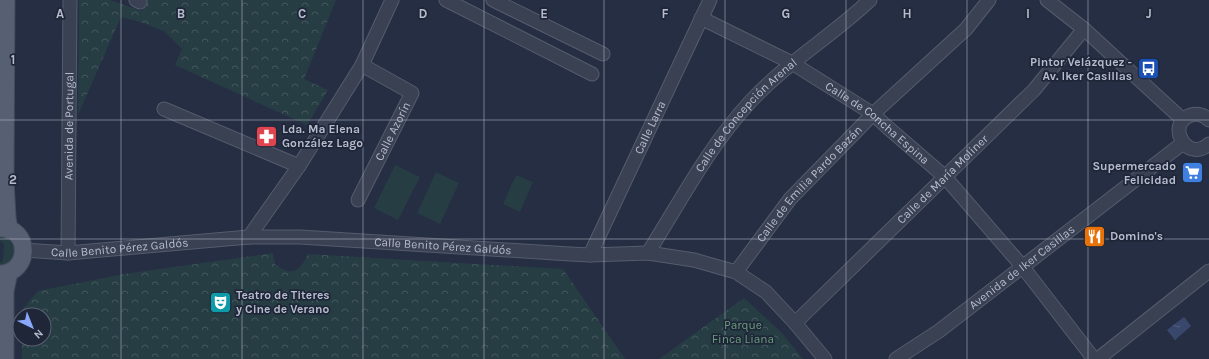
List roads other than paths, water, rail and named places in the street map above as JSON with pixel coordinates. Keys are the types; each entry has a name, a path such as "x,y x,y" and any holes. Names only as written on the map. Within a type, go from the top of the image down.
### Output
{"main road":[{"path":"5,359 5,273 15,269 20,263 24,250 19,237 5,229 6,0"}],"street":[{"name":"Avenida de Portugal","path":"68,253 70,0"},
{"path":"446,0 592,74"},
{"path":"493,0 603,54"},
{"name":"Calle Larra","path":"590,255 710,0"},
{"name":"Calle de Concepción Arenal","path":"648,253 710,151 750,102 792,64 856,14 870,0"},
{"name":"Calle de Emilia Pardo Bazán","path":"736,272 790,199 873,114 966,29 989,0"},
{"path":"1047,0 1084,29 1183,120"},
{"path":"249,237 299,166 362,65 387,2"},
{"name":"Calle de Concha Espina","path":"701,18 792,64 873,114 945,177 1022,266 1094,359"},
{"name":"Calle de María Moliner","path":"795,323 1034,90 1084,29"},
{"name":"Calle Azorín","path":"358,200 412,93 362,65"},
{"path":"164,109 299,166"},
{"path":"1209,120 1201,115 1195,114 1183,120 1179,129 1179,134 1183,143 1189,148 1200,149 1209,145"},
{"name":"Avenida de Iker Casillas","path":"896,359 939,331 1183,143"},
{"name":"Calle Benito Pérez Galdós","path":"24,250 68,253 249,237 300,237 590,255 648,253 694,260 736,272 766,292 795,323 825,359"},
{"path":"1098,359 1209,271"}],"water":[{"path":"1184,317 1191,326 1175,340 1167,330"}],"place":[{"name":"Pintor Velázquez - Av. Iker Casillas","path":"1148,69"},
{"name":"Lda. Mª Elena González Lago","path":"266,136"},
{"name":"Supermercado Felicidad","path":"1192,173"},
{"name":"Domino's","path":"1094,236"},
{"name":"Teatro de Titeres y Cine de Verano","path":"221,302"}],"park label":[{"name":"Parque Finca Liana","path":"743,332"}]}
